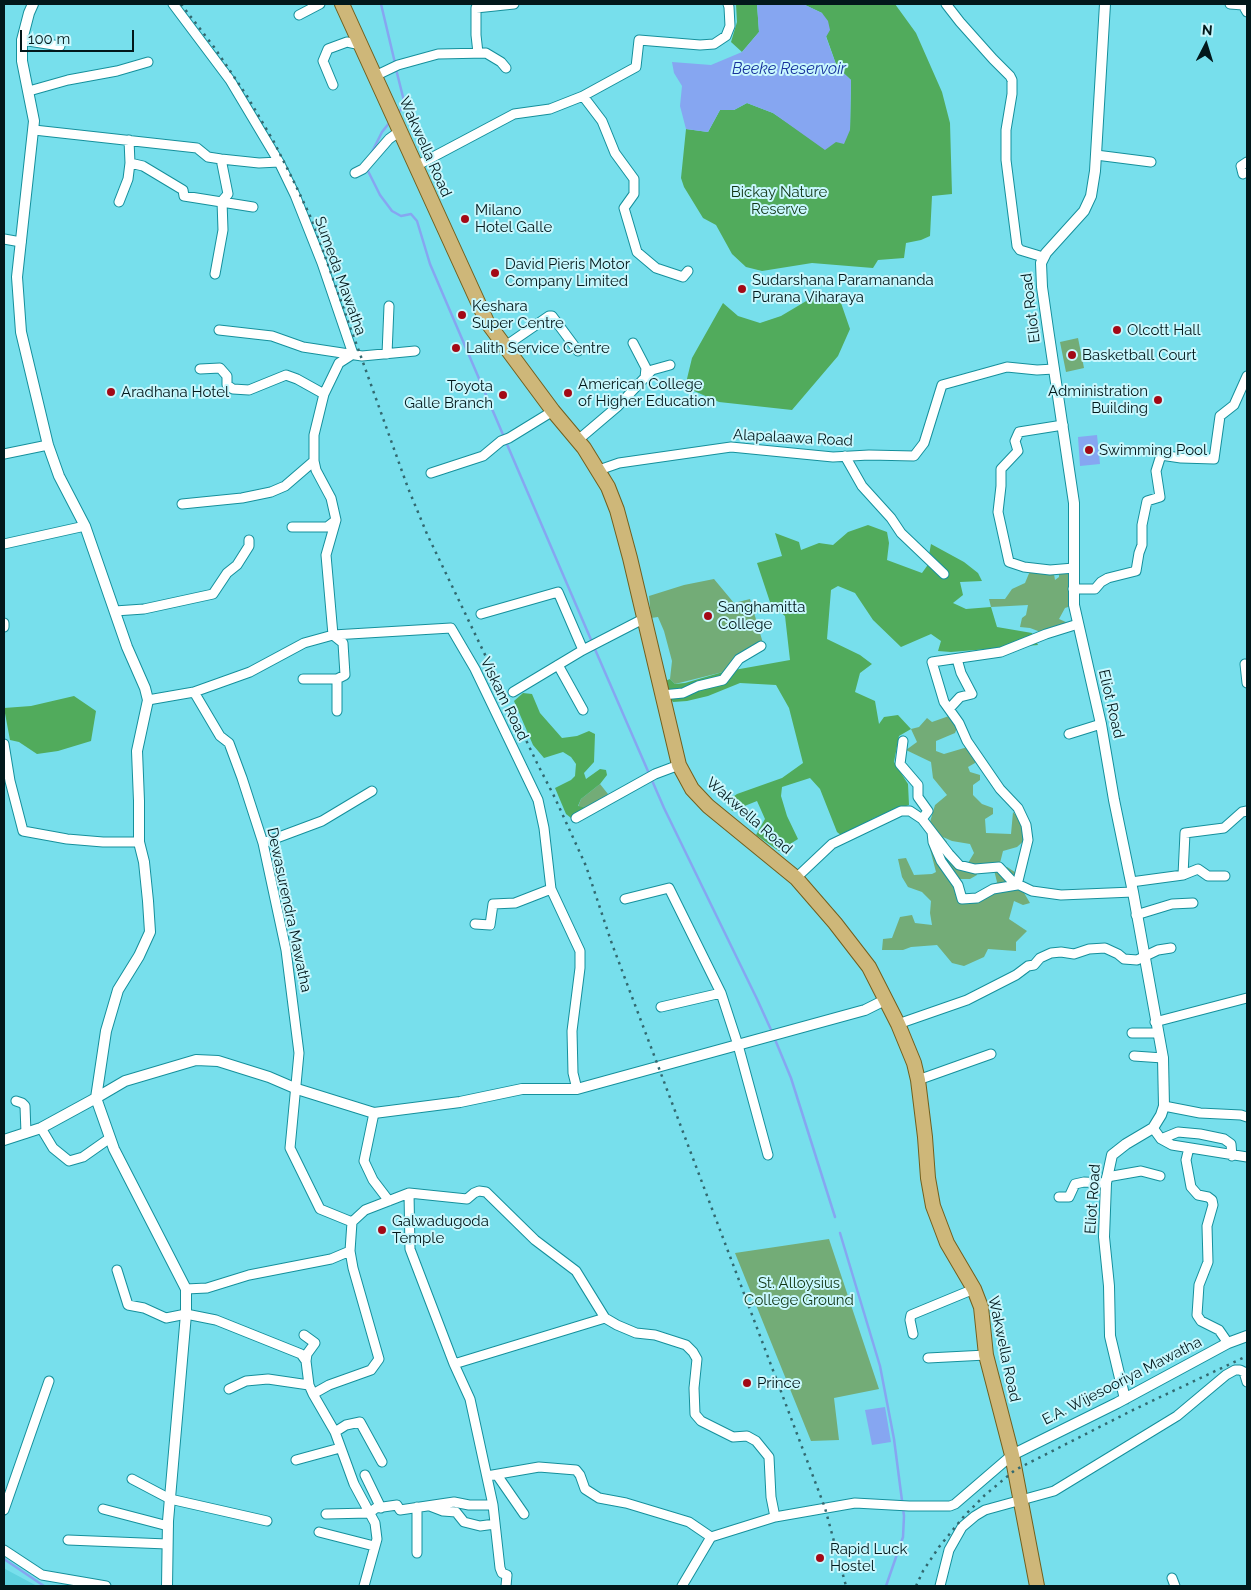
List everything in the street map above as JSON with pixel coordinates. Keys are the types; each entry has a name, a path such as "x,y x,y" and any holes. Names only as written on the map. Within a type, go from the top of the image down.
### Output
{"main road":[{"name":"Wakwella Road","path":"342,4 486,322 553,411 578,440 599,470 608,487 617,510 645,618 679,765 692,789 708,806 796,878 835,923 869,967 898,1024 914,1063 918,1080 928,1178 933,1206 946,1244 974,1289 981,1307 986,1356 1012,1456 1038,1586"}],"street":[{"path":"33,4 22,40 22,61 29,91 34,130 16,286 21,332 48,445 60,476 85,526 127,647 146,688 148,700 137,751 139,842 144,862 150,932 139,956 118,990 106,1031 96,1098 110,1138 186,1289 186,1314 168,1526 167,1586"},
{"name":"Sumeda Mawatha","path":"173,4 230,80 279,162 295,194 353,354 339,363 324,394 314,435 316,470 331,498 336,520"},
{"path":"299,15 320,4"},
{"path":"478,54 476,8 514,4"},
{"path":"416,166 514,114 550,109 584,96 636,67 639,40 700,45 714,44 726,36 730,26 728,4"},
{"path":"946,4 1012,80 1012,94 1006,130 1006,160 1017,246 1020,250 1043,257"},
{"name":"Eliot Road","path":"1105,4 1094,184 1084,211 1043,257 1041,263 1042,287 1064,425 1074,503 1073,589 1078,624 1101,724 1163,1058 1164,1106 1161,1115 1153,1128 1112,1154 1107,1180 1104,1237 1109,1286 1110,1336 1125,1399"},
{"path":"1230,4 1243,5 1247,12"},
{"path":"22,40 60,46"},
{"path":"333,85 322,61 328,49 347,42 361,45"},
{"path":"375,76 394,66 438,54 486,53 501,62 506,68"},
{"path":"29,91 148,62"},
{"path":"584,96 602,121 616,154 634,179 634,194 624,208 626,221 637,252 656,268 683,277 688,271"},
{"path":"34,130 197,148 208,156 221,159 259,163 279,162"},
{"path":"362,169 389,139 400,131"},
{"path":"119,202 128,179 130,163 129,140"},
{"path":"1096,154 1151,162"},
{"path":"215,274 223,230 222,201 228,194 221,159"},
{"path":"1244,174 1241,166 1247,162"},
{"path":"130,163 142,166 183,190 184,196 253,207"},
{"path":"4,239 21,242"},
{"path":"386,354 389,306"},
{"path":"504,347 549,316 552,316 578,351"},
{"path":"219,330 272,336 304,347 362,356 415,351"},
{"path":"634,343 646,368 645,378"},
{"path":"578,440 618,406 652,370 670,365"},
{"name":"Alapalaawa Road","path":"599,470 620,463 731,446 795,454 914,456 924,443 942,385 1007,367 1037,370 1054,369"},
{"path":"200,369 220,368 227,376 227,385 233,389 249,390 286,375 324,394"},
{"path":"1073,589 1095,589 1108,578 1136,571 1142,545 1142,525 1147,501 1160,497 1156,472 1162,455 1181,458 1214,459 1220,416 1234,405 1247,376"},
{"path":"431,473 483,456 505,439 553,411"},
{"path":"1064,425 1019,432 1015,440 1018,451 1001,468 998,512 1009,562 1024,567 1050,570 1074,568"},
{"path":"4,454 48,445"},
{"path":"845,456 862,486 891,518 901,533 944,574"},
{"path":"182,504 242,498 270,492 286,486 314,461"},
{"path":"292,527 327,527 336,520"},
{"path":"303,679 337,679 345,675 343,643 333,635 326,555 336,520"},
{"path":"4,544 85,526"},
{"path":"115,611 144,608 213,594 227,573 237,565 248,546 249,540"},
{"path":"481,614 558,592 583,650"},
{"path":"513,692 583,650 645,618"},
{"path":"1018,884 1028,840 1026,825 1018,808 1000,789 966,741 959,723 944,702 932,662 1001,652 1078,624"},
{"name":"Viskam Road","path":"148,700 194,692 250,672 304,643 333,635 451,628 475,669 538,800 544,828 551,889 580,951 580,968 572,1031 573,1072 577,1089"},
{"path":"662,695 683,693 698,686 724,680 739,659 761,646"},
{"path":"949,709 960,697 972,694 961,673 957,658"},
{"path":"1245,664 1247,683"},
{"path":"558,665 583,710"},
{"path":"337,679 337,711"},
{"name":"Dewasurendra Mawatha","path":"194,692 220,736 228,743 242,778 263,843 286,950 299,1052 290,1148 320,1209 352,1222"},
{"path":"1069,734 1101,724"},
{"path":"903,741 900,764 918,785 918,797 928,811 922,819"},
{"path":"4,744 10,781 23,830 76,840 139,842"},
{"path":"576,818 652,776 679,765"},
{"path":"263,843 322,821 372,791"},
{"path":"796,878 832,844 901,811 910,812 922,819 959,865 975,869 999,867 1013,882 1032,891 1061,895 1132,887 1198,869 1208,876 1225,876"},
{"path":"1183,874 1185,833 1224,828 1242,812 1247,811"},
{"path":"932,832 933,842 941,861 958,885 962,899 976,898 993,889 1018,884"},
{"path":"625,899 669,888 721,993 738,1045 768,1155"},
{"path":"475,924 490,925 493,904 515,903 551,889"},
{"path":"1136,915 1172,904 1193,903"},
{"path":"898,1024 967,1000 1016,975 1028,966 1034,965 1040,958 1051,953 1074,954 1089,949 1105,948 1124,959 1137,960 1158,950 1171,948"},
{"path":"661,1007 721,993"},
{"path":"1134,1030 1157,1028 1247,998"},
{"path":"4,1140 41,1128 125,1080 196,1060 218,1061 269,1076 297,1089 374,1113 460,1102 522,1089 577,1089 865,1010 886,1000"},
{"path":"918,1080 991,1054"},
{"path":"1134,1056 1163,1058"},
{"path":"16,1101 26,1106 26,1133"},
{"path":"1164,1106 1200,1113 1247,1117"},
{"path":"374,1113 364,1161 374,1180 389,1201"},
{"path":"41,1128 53,1148 69,1161 83,1158 110,1138"},
{"path":"1153,1128 1161,1139 1172,1146 1247,1157"},
{"path":"1161,1139 1178,1132 1224,1139 1231,1144 1232,1156"},
{"path":"1189,1148 1186,1160 1191,1187 1198,1195 1212,1200 1213,1205 1207,1226 1208,1262 1199,1285 1197,1315 1201,1320 1219,1330 1228,1343"},
{"path":"1059,1197 1069,1197 1076,1184 1084,1182 1107,1180 1141,1171 1160,1176"},
{"path":"314,1394 329,1385 371,1370 379,1359 353,1268 350,1252 352,1222 365,1210 409,1193 467,1199 479,1191 486,1192 535,1240 576,1270 605,1318 636,1333 655,1335 686,1345 693,1352 697,1359 694,1388 695,1414 701,1421 734,1437 748,1436 756,1440 769,1457 771,1497 776,1516"},
{"path":"409,1193 410,1249 454,1364 470,1399 493,1505 500,1568 502,1573 507,1575 506,1586"},
{"path":"186,1289 207,1288 249,1276 331,1259 350,1252"},
{"path":"117,1270 128,1305 144,1308 166,1318 186,1314 216,1320 301,1354 306,1361"},
{"path":"913,1334 910,1320 911,1315 974,1289"},
{"path":"454,1364 605,1318"},
{"path":"304,1335 314,1343 307,1354 306,1361 309,1385 335,1432 354,1484 375,1523 377,1539 364,1586"},
{"name":"E.A. Wijesooriya Mawatha","path":"1012,1456 1125,1399 1228,1343 1247,1336"},
{"path":"928,1358 986,1356"},
{"path":"940,1586 950,1550 962,1527 975,1516 985,1510 1054,1491 1177,1416 1226,1375 1235,1370 1244,1372 1247,1382"},
{"path":"230,1389 246,1381 268,1379 309,1385"},
{"path":"4,1510 49,1381"},
{"path":"335,1432 346,1425 360,1422 382,1462"},
{"path":"296,1460 340,1448"},
{"path":"682,1586 711,1537 776,1516 855,1503 909,1506 955,1504 1012,1456"},
{"path":"487,1476 539,1467 576,1470 585,1489 599,1498 626,1502 690,1522 711,1537"},
{"path":"364,1475 381,1508"},
{"path":"497,1475 524,1514"},
{"path":"132,1479 170,1499 267,1521"},
{"path":"326,1514 369,1513 376,1508 397,1505 400,1510 454,1502 469,1505 493,1505"},
{"path":"430,1505 443,1512 456,1512 464,1522 480,1526 496,1524"},
{"path":"417,1507 417,1553"},
{"path":"103,1509 168,1526"},
{"path":"319,1532 374,1546"},
{"path":"68,1540 168,1544"},
{"path":"4,1550 42,1575 106,1586"}],"shaded area":[{"path":"4,1568 7,1570 37,1586 4,1586"}],"green space":[{"path":"736,4 757,4 759,32 742,52 731,42 737,22"},
{"name":"Bickay Nature Reserve","path":"803,4 895,4 916,33 942,92 950,123 952,194 932,196 930,236 906,243 904,258 878,260 873,268 812,263 762,271 746,267 732,254 716,225 703,218 684,187 681,178 686,129 708,132 720,110 734,110 747,103 773,113 797,129 850,130 851,80 837,67 826,36 822,13"},
{"path":"813,297 841,303 850,329 838,356 792,410 719,402 685,387 692,358 723,303 738,316 760,323 781,316"},
{"name":"Basketball Court","path":"1078,338 1084,368 1066,372 1060,342"},
{"path":"868,525 887,532 889,543 887,560 922,573 927,566 931,544 964,562 978,573 982,581 960,582 963,595 953,603 966,609 991,607 997,627 1032,633 1038,645 951,652 938,651 941,641 931,634 901,647 873,620 855,593 838,586 831,590 827,639 860,655 872,664 860,673 855,692 875,701 879,724 884,717 898,715 911,729 899,736 894,762 908,784 909,805 874,818 842,836 837,832 820,789 810,778 782,787 781,796 787,816 798,839 779,851 756,835 765,819 757,801 732,811 727,801 737,794 782,778 803,763 789,708 776,685 740,683 708,696 673,702 662,686 665,681 670,679 675,684 685,683 723,672 790,660 785,616 771,605 757,563 782,556 775,533 799,542 801,550 819,543 833,545 848,532"},
{"path":"1030,571 1054,574 1055,580 1059,577 1059,571 1072,571 1080,575 1076,586 1074,605 1065,608 1059,619 1068,623 1046,634 1030,628 1020,627 1022,618 1026,615 1028,605 991,607 989,599 1005,599 1012,589 1025,583"},
{"path":"714,579 734,603 750,599 765,650 739,657 723,672 675,684 670,679 672,661 664,631 658,617 651,618 649,596 684,585"},
{"path":"523,693 532,694 540,713 562,738 577,736 589,731 595,734 594,762 584,773 586,779 600,769 606,770 607,775 600,784 581,799 578,806 587,810 571,818 566,814 555,788 575,776 576,764 571,757 563,752 544,758 533,745 514,701"},
{"path":"74,696 96,711 91,741 58,751 37,754 19,742 10,740 4,708 31,706"},
{"path":"949,716 959,723 955,733 936,741 936,751 944,754 971,746 978,756 975,763 968,767 970,772 980,775 980,780 973,785 973,795 982,804 993,808 993,814 985,819 986,833 1011,834 1013,812 1026,825 1027,838 1017,847 1003,851 999,867 1007,867 1018,874 1023,891 1030,903 1023,905 1014,901 1009,919 1027,931 1016,942 1016,951 988,949 984,957 964,966 952,963 937,945 911,947 903,950 882,950 883,939 892,938 900,917 912,915 915,923 932,925 931,901 922,892 908,887 902,877 898,859 906,858 914,875 936,872 929,845 942,837 932,832 930,822 935,805 947,795 933,778 931,762 906,750 917,742 911,729 919,727 927,718 932,722","holes":["943,837 952,841 970,844 974,853 968,863 975,869 966,871 944,851 947,842","975,870 994,870 997,882 993,889 960,899 960,879 970,879 977,875"]},
{"path":"600,784 608,794 607,797 587,810 578,807 581,799"},
{"name":"St. Alloysius College Ground","path":"829,1239 879,1389 834,1398 839,1440 811,1441 735,1253"}],"water":[{"name":"Beeke Reservoir","path":"757,4 803,4 822,13 828,21 830,30 826,37 837,67 851,80 850,130 844,144 836,142 825,150 773,113 747,103 734,110 720,110 708,132 686,129 680,106 682,86 674,73 672,62 711,65 742,52 759,32"},
{"name":"Swimming Pool","path":"1097,435 1100,464 1080,466 1078,437"},
{"path":"885,1407 891,1442 872,1445 865,1410"}],"waterway":[{"path":"381,4 395,63"},
{"path":"396,69 405,105 397,114"},
{"path":"370,156 382,132 390,122"},
{"path":"366,167 380,195 392,211 401,216 411,214 417,221 430,264 504,437"},
{"path":"506,442 592,642"},
{"path":"594,647 664,808 772,1032"},
{"path":"774,1037 791,1078 835,1217"},
{"path":"840,1233 880,1366 894,1439 904,1516 903,1537 886,1586"},
{"path":"4,1559 44,1586"}],"railway":[{"path":"181,4 214,47 247,96 274,142 312,220 408,488 427,534 586,866 612,944 825,1508 846,1586"},
{"path":"916,1586 923,1571 939,1547 965,1515 1015,1470 1133,1410 1247,1356"}],"place":[{"name":"Milano Hotel Galle","path":"465,219"},
{"name":"David Pieris Motor Company Limited","path":"495,273"},
{"name":"Sudarshana Paramananda Purana Viharaya","path":"742,289"},
{"name":"Keshara Super Centre","path":"462,315"},
{"name":"Olcott Hall","path":"1117,330"},
{"name":"Lalith Service Centre","path":"456,348"},
{"name":"Basketball Court","path":"1072,355"},
{"name":"Aradhana Hotel","path":"111,392"},
{"name":"American College of Higher Education","path":"568,393"},
{"name":"Toyota Galle Branch","path":"503,395"},
{"name":"Administration Building","path":"1158,400"},
{"name":"Swimming Pool","path":"1089,450"},
{"name":"Sanghamitta College","path":"708,616"},
{"name":"Galwadugoda Temple","path":"382,1230"},
{"name":"Prince","path":"747,1383"},
{"name":"Rapid Luck Hostel","path":"820,1558"}]}
